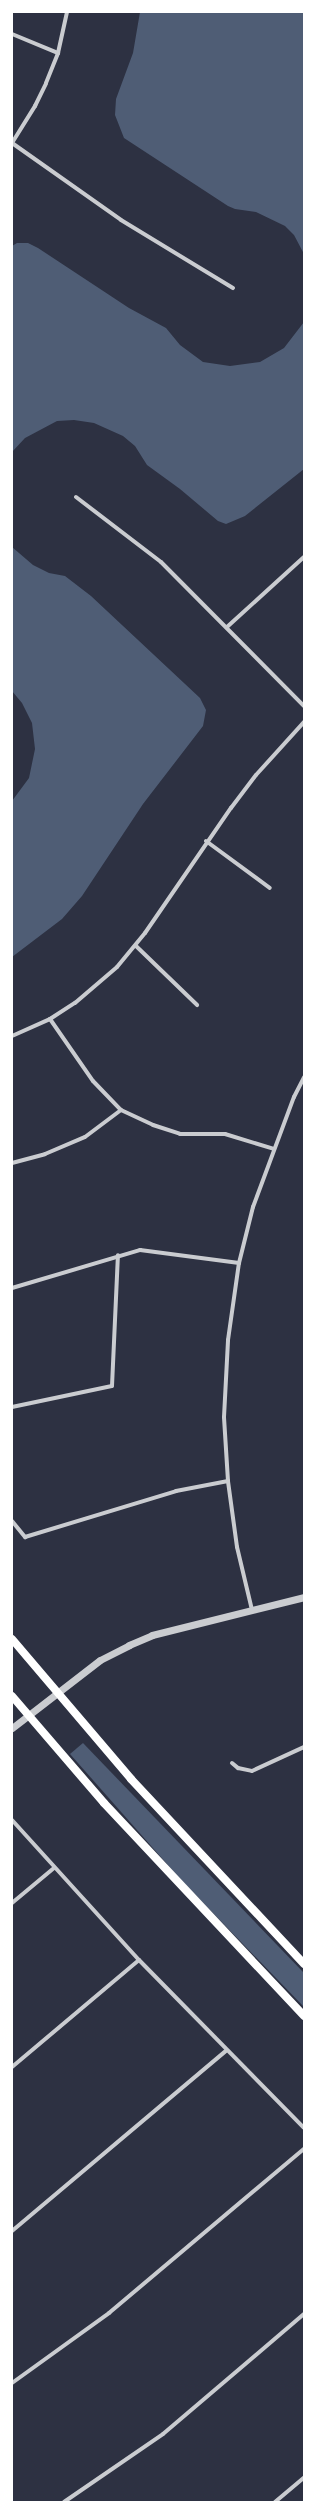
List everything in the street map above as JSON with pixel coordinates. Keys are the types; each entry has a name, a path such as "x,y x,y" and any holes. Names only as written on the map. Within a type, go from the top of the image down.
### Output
{"main road":[{"path":"12,1639 131,1779 304,1964"},
{"path":"12,1696 104,1803 304,2016"}],"street":[{"path":"67,12 58,53 35,106 12,143 121,220 233,288"},
{"path":"12,34 58,53"},
{"path":"76,497 161,562 304,706"},
{"path":"227,627 304,557"},
{"path":"12,1036 50,1019 97,986 136,946 206,841 256,775 303,726"},
{"path":"206,841 270,888"},
{"path":"136,946 197,1005"},
{"path":"50,1019 93,1081 121,1110 153,1125 180,1134 224,1134 274,1149"},
{"path":"252,1610 237,1547 228,1481 225,1394 228,1340 239,1263 253,1207 294,1097 304,1077"},
{"path":"12,1163 45,1154 85,1137 121,1110"},
{"path":"12,1288 118,1255 140,1250 239,1263"},
{"path":"12,1407 112,1386 118,1255"},
{"path":"12,1521 25,1537 176,1491 228,1481"},
{"path":"12,1728 56,1692 100,1660 152,1635 304,1597"},
{"path":"232,1763 238,1768 252,1771 304,1747"},
{"path":"12,1820 139,1960 226,2051 304,2128"},
{"path":"12,1903 54,1868"},
{"path":"12,2067 139,1960"},
{"path":"12,2231 226,2051"},
{"path":"12,2383 109,2313 304,2149"},
{"path":"64,2502 163,2434 304,2314"},
{"path":"275,2502 304,2478"}],"water":[{"path":"140,12 304,12 304,254 294,235 285,226 256,212 235,209 228,206 124,138 115,115 116,99 133,53"},
{"path":"17,243 28,243 38,248 129,308 166,328 180,345 203,362 230,366 260,362 284,348 304,322 304,469 245,516 226,524 218,521 180,489 147,465 135,446 123,436 94,423 74,420 57,421 25,438 12,452 12,246"},
{"path":"12,547 33,565 49,573 65,576 91,596 200,698 206,710 203,726 143,804 82,896 62,919 12,957 12,801 29,778 35,749 32,723 22,703 12,691"},
{"path":"83,1743 304,1973 304,2007 182,1881 70,1754"}]}
